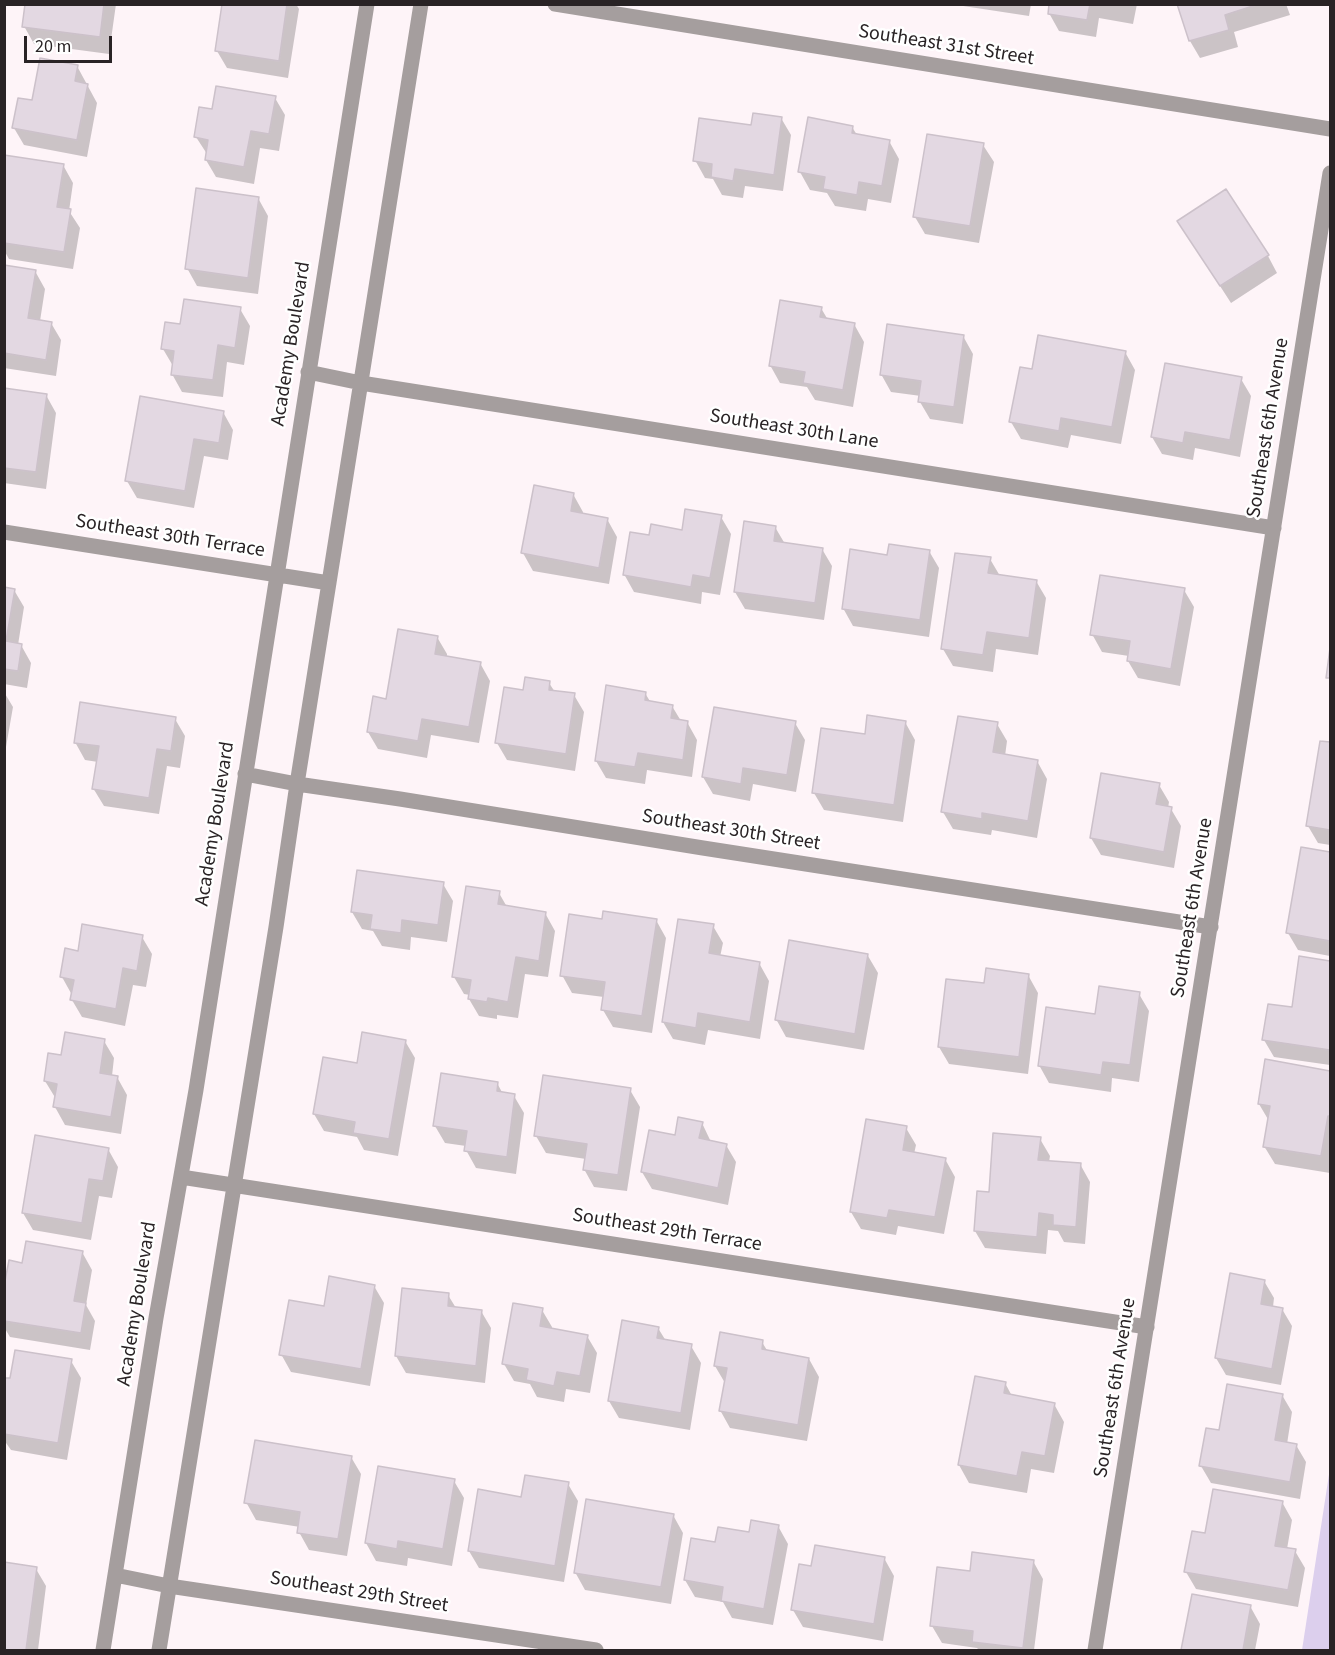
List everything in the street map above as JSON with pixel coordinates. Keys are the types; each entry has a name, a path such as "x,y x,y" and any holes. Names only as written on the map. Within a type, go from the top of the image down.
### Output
{"street":[{"name":"Academy Boulevard","path":"103,1650 154,1330 196,1090 367,4"},
{"path":"159,1650 276,927 421,4"},
{"name":"Southeast 31st Street","path":"555,4 1330,129"},
{"name":"Southeast 6th Avenue","path":"1095,1650 1330,173"},
{"name":"Southeast 30th Lane","path":"308,372 361,383 1274,528"},
{"name":"Southeast 30th Terrace","path":"4,532 329,583"},
{"name":"Southeast 30th Street","path":"245,774 1211,927"},
{"name":"Southeast 29th Terrace","path":"181,1177 1147,1328"},
{"name":"Southeast 29th Street","path":"115,1575 169,1586 596,1650"}],"shaded area":[{"path":"1330,1468 1330,1650 1302,1650"}],"building":[{"path":"25,4 104,4 100,37 22,27"},
{"path":"222,4 287,4 279,61 215,51"},
{"path":"1049,4 1090,4 1087,20 1048,14"},
{"path":"1177,4 1259,4 1225,15 1229,30 1189,41"},
{"path":"40,58 78,65 75,81 88,84 77,140 12,128 18,98 32,100"},
{"path":"216,86 276,96 269,134 251,131 244,167 205,160 208,140 194,137 199,107 212,109"},
{"path":"753,113 782,117 774,175 735,169 733,181 711,177 712,164 693,161 699,118 751,125"},
{"path":"808,117 853,126 852,133 890,140 882,186 859,182 857,195 823,189 825,177 798,172"},
{"path":"927,134 984,143 970,226 913,217"},
{"path":"4,155 64,164 57,207 71,209 64,252 4,243"},
{"path":"196,188 259,197 248,278 185,269"},
{"path":"1226,189 1269,255 1220,286 1177,221"},
{"path":"4,265 36,270 28,318 52,322 46,360 4,353"},
{"path":"184,299 241,307 235,348 218,345 213,380 171,375 174,351 161,349 165,322 180,324"},
{"path":"780,300 822,307 820,317 855,323 843,390 803,383 805,372 769,366"},
{"path":"887,324 964,335 954,407 918,402 921,381 880,375"},
{"path":"1038,335 1126,351 1112,427 1061,418 1059,431 1009,422 1020,367 1032,369"},
{"path":"1165,363 1242,377 1230,440 1185,432 1183,443 1151,437"},
{"path":"4,388 47,394 36,472 4,468"},
{"path":"140,396 224,411 219,443 194,439 185,491 125,481"},
{"path":"534,485 574,493 571,511 608,518 599,568 521,553"},
{"path":"685,509 722,515 710,578 693,575 691,587 623,575 630,532 649,535 651,524 682,530"},
{"path":"744,521 776,526 774,541 823,548 815,603 734,592"},
{"path":"889,544 930,550 920,620 842,609 850,549 887,555"},
{"path":"955,553 991,557 988,573 1037,580 1029,638 987,632 983,655 941,649"},
{"path":"1100,575 1185,588 1171,669 1127,661 1130,641 1090,635"},
{"path":"4,587 15,589 6,641 22,644 18,671 4,669"},
{"path":"398,629 438,636 435,654 481,662 469,727 422,719 418,741 367,732 373,696 386,699"},
{"path":"1330,648 1330,678 1326,678"},
{"path":"525,677 550,681 549,690 575,693 566,754 495,743 504,687 523,690"},
{"path":"606,685 646,692 645,700 673,705 671,718 688,721 683,760 638,753 635,767 595,761"},
{"path":"80,702 176,717 171,751 157,749 149,798 92,789 99,746 74,743"},
{"path":"714,707 796,721 787,775 743,768 741,784 702,777"},
{"path":"867,715 906,721 894,805 812,793 821,728 865,734"},
{"path":"958,716 998,722 993,752 1038,760 1028,821 982,813 982,819 941,812"},
{"path":"1320,741 1330,742 1330,830 1306,826"},
{"path":"1101,773 1160,783 1156,804 1172,807 1164,852 1090,838"},
{"path":"1301,847 1330,852 1330,941 1286,933"},
{"path":"357,870 444,882 438,925 402,920 401,933 370,929 372,915 351,912"},
{"path":"466,886 500,891 498,904 546,912 539,961 516,957 508,1002 488,998 487,1002 468,999 471,980 452,977"},
{"path":"603,911 657,919 642,1016 601,1010 605,982 560,976 569,914 602,919"},
{"path":"678,919 714,924 709,953 760,962 750,1022 698,1013 696,1028 662,1022"},
{"path":"82,924 143,935 137,971 123,968 116,1009 70,1000 74,980 60,977 65,948 78,951"},
{"path":"789,940 868,954 855,1034 775,1020"},
{"path":"1299,956 1330,961 1330,1050 1262,1040 1268,1004 1292,1007"},
{"path":"986,968 1029,974 1019,1057 938,1047 946,979 984,983"},
{"path":"1099,986 1140,992 1130,1065 1103,1062 1101,1075 1038,1066 1046,1007 1095,1014"},
{"path":"65,1032 105,1039 100,1073 118,1076 111,1117 53,1107 57,1084 44,1081 48,1053 61,1055"},
{"path":"362,1032 406,1040 389,1139 353,1133 355,1122 313,1114 323,1057 357,1063"},
{"path":"1265,1059 1330,1071 1330,1116 1328,1116 1321,1156 1263,1147 1270,1106 1258,1104"},
{"path":"441,1073 498,1082 497,1091 515,1094 507,1157 464,1151 467,1131 433,1126"},
{"path":"543,1075 631,1088 618,1175 583,1170 587,1144 534,1136"},
{"path":"678,1117 703,1122 699,1138 727,1144 718,1188 641,1172 649,1130 675,1135"},
{"path":"866,1119 907,1126 903,1150 946,1158 935,1217 889,1210 887,1218 850,1212"},
{"path":"993,1133 1041,1137 1038,1160 1081,1163 1076,1227 1053,1225 1053,1215 1039,1213 1037,1237 974,1231 977,1191 989,1192"},
{"path":"35,1135 109,1148 103,1181 89,1179 82,1223 22,1213"},
{"path":"26,1241 83,1251 74,1301 86,1303 81,1333 4,1321 4,1286 9,1260 22,1263"},
{"path":"1230,1273 1265,1280 1261,1304 1283,1308 1272,1369 1215,1358"},
{"path":"329,1276 375,1285 361,1369 279,1355 289,1300 324,1306"},
{"path":"402,1288 449,1293 448,1306 482,1310 476,1366 395,1356"},
{"path":"513,1303 543,1308 540,1326 588,1335 580,1376 557,1372 554,1386 526,1380 528,1369 502,1364"},
{"path":"622,1320 659,1327 657,1338 692,1344 681,1413 608,1401"},
{"path":"720,1332 763,1340 762,1349 809,1358 798,1425 719,1411 727,1368 714,1366"},
{"path":"15,1350 72,1359 58,1443 4,1434 4,1378 10,1378"},
{"path":"975,1376 1006,1382 1004,1393 1055,1403 1045,1456 1022,1452 1017,1476 958,1465"},
{"path":"1227,1384 1283,1394 1275,1440 1297,1444 1290,1482 1199,1466 1206,1428 1219,1430"},
{"path":"255,1440 352,1456 338,1539 297,1533 300,1512 244,1503"},
{"path":"378,1466 455,1479 443,1549 398,1541 397,1549 365,1543"},
{"path":"525,1475 569,1482 555,1566 468,1551 478,1489 521,1497"},
{"path":"1213,1489 1283,1501 1275,1546 1296,1549 1288,1590 1184,1572 1192,1531 1205,1533"},
{"path":"586,1499 674,1514 661,1587 574,1573"},
{"path":"751,1520 779,1525 764,1609 721,1601 723,1587 684,1580 691,1538 715,1542 718,1527 749,1532"},
{"path":"815,1545 885,1557 874,1624 791,1610 799,1564 811,1566"},
{"path":"972,1552 1034,1560 1023,1648 972,1642 973,1631 930,1626 937,1567 970,1571"},
{"path":"4,1562 37,1567 26,1650 4,1650"},
{"path":"1192,1594 1251,1605 1243,1650 1181,1650"}]}
